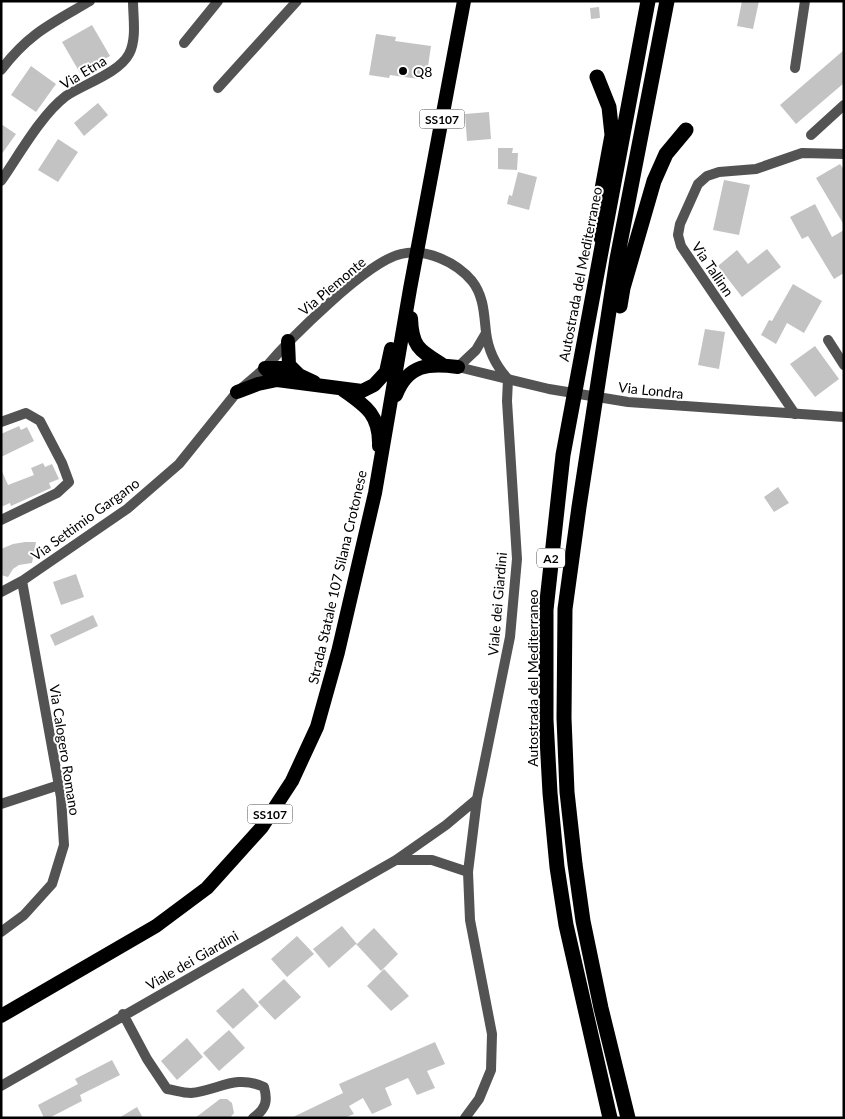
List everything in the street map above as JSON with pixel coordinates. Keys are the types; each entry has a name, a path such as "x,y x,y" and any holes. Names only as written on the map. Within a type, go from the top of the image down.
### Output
{"highway":[{"name":"Strada Statale 107 Silana Crotonese","path":"1,1016 156,926 207,888 262,828 292,780 317,727 338,652 375,493 410,289 464,1"},
{"name":"Autostrada del Mediterraneo","path":"610,1118 566,924 550,793 546,720 546,610 563,455 648,1"},
{"name":"A2","path":"628,1118 601,1008 583,920 568,792 564,718 565,609 578,507 617,259 667,1"},
{"path":"598,77 609,107 612,135 597,216 599,257"},
{"path":"578,507 591,478 626,279 654,181 666,154 686,130"},
{"path":"414,270 411,336 419,350 443,365"},
{"path":"237,392 258,384 277,380 320,384 362,391 374,385 386,372 403,300 410,289"},
{"path":"288,341 289,365 300,375"},
{"path":"385,437 402,381 424,366 443,365 458,367"},
{"path":"265,368 282,368 320,384"},
{"path":"265,368 277,380"},
{"path":"341,388 370,410 377,424 379,443 375,493"}],"street":[{"path":"1,70 34,33 90,1"},
{"name":"Via Etna","path":"1,180 44,119 65,97 120,66 129,54 133,37 132,1"},
{"path":"184,43 218,1"},
{"path":"218,88 297,1"},
{"path":"795,68 806,1"},
{"path":"811,135 844,105"},
{"name":"Via Tallinn","path":"796,414 681,246 678,235 680,224 698,184 707,176 719,172 756,169 802,153 844,154"},
{"name":"Via Piemonte","path":"237,392 265,368 288,341 361,278 379,264 401,254 426,253 434,256 455,266 473,282 486,311 486,333 491,354 499,370 508,379"},
{"path":"458,367 476,350 486,333"},
{"path":"828,340 844,365"},
{"path":"476,350 479,372"},
{"path":"479,372 491,354"},
{"name":"Via Londra","path":"458,367 549,389 628,402 844,417"},
{"name":"Viale dei Giardini","path":"465,1118 479,1099 491,1070 492,1034 470,920 468,872 477,800 510,636 517,559 507,401 508,379"},
{"name":"Via Settimio Gargano","path":"1,592 22,581 127,509 179,464 237,392"},
{"path":"1,422 26,413 40,421 62,463 68,482 57,493 1,520"},
{"name":"Via Calogero Romano","path":"1,932 24,915 52,884 64,845 59,784 22,581"},
{"path":"1,804 59,784"},
{"name":"Viale dei Giardini","path":"1,1086 123,1014 396,860 477,800"},
{"name":"Viale dei Giardini","path":"396,860 432,860 468,872"},
{"path":"123,1014 147,1059 167,1089 190,1093 250,1080 264,1086 267,1099 262,1112 253,1118"}],"building":[{"path":"742,1 759,1 753,29 737,26"},
{"path":"599,7 600,18 591,19 590,8"},
{"path":"92,25 110,56 80,73 62,42"},
{"path":"376,34 396,37 395,41 431,46 426,80 390,75 389,78 369,75"},
{"path":"844,50 844,83 796,124 780,105"},
{"path":"31,66 56,84 36,112 11,95"},
{"path":"98,103 108,115 84,136 74,123"},
{"path":"489,112 491,139 467,141 465,114"},
{"path":"1,124 16,134 1,155"},
{"path":"58,139 78,152 58,182 38,170"},
{"path":"498,148 513,148 512,153 518,153 517,170 498,169"},
{"path":"840,164 844,170 844,225 816,178"},
{"path":"518,172 537,177 529,210 507,204 509,195 512,196"},
{"path":"724,180 750,185 739,235 713,230"},
{"path":"815,204 832,237 844,230 844,273 834,279 808,236 802,239 790,217"},
{"path":"767,249 781,267 742,297 718,266 737,250 748,264"},
{"path":"793,284 822,301 804,333 787,323 776,344 761,335 769,320 772,321"},
{"path":"705,329 725,332 719,369 698,365"},
{"path":"815,346 839,379 815,397 790,364"},
{"path":"19,426 21,430 27,427 34,441 1,457 1,434"},
{"path":"43,463 45,467 52,464 59,479 49,483 51,488 11,506 10,503 1,507 1,469 8,485 34,475 31,468"},
{"path":"778,487 789,503 774,512 764,497"},
{"path":"25,542 36,542 32,563 19,565 13,569 8,577 1,575 1,549"},
{"path":"76,574 84,597 61,605 53,582"},
{"path":"93,615 98,626 55,646 50,635"},
{"path":"342,926 357,944 374,928 398,954 381,971 356,944 329,968 313,949"},
{"path":"297,936 314,954 287,977 271,959"},
{"path":"384,969 409,996 391,1011 367,986"},
{"path":"284,979 301,997 275,1020 258,1002"},
{"path":"243,988 259,1006 233,1029 216,1011"},
{"path":"229,1030 245,1048 219,1071 203,1053"},
{"path":"187,1038 203,1057 177,1080 161,1061"},
{"path":"435,1042 445,1064 427,1071 435,1088 417,1095 408,1078 385,1088 392,1105 372,1114 363,1098 349,1106 354,1114 344,1118 291,1118 343,1093 339,1084"},
{"path":"112,1060 120,1075 80,1095 82,1101 49,1118 44,1118 38,1105 78,1084 75,1079"},
{"path":"220,1099 227,1099 232,1103 234,1113 230,1118 195,1118"},
{"path":"137,1107 143,1118 119,1118"}],"place":[{"name":"Q8","path":"403,71"}]}
